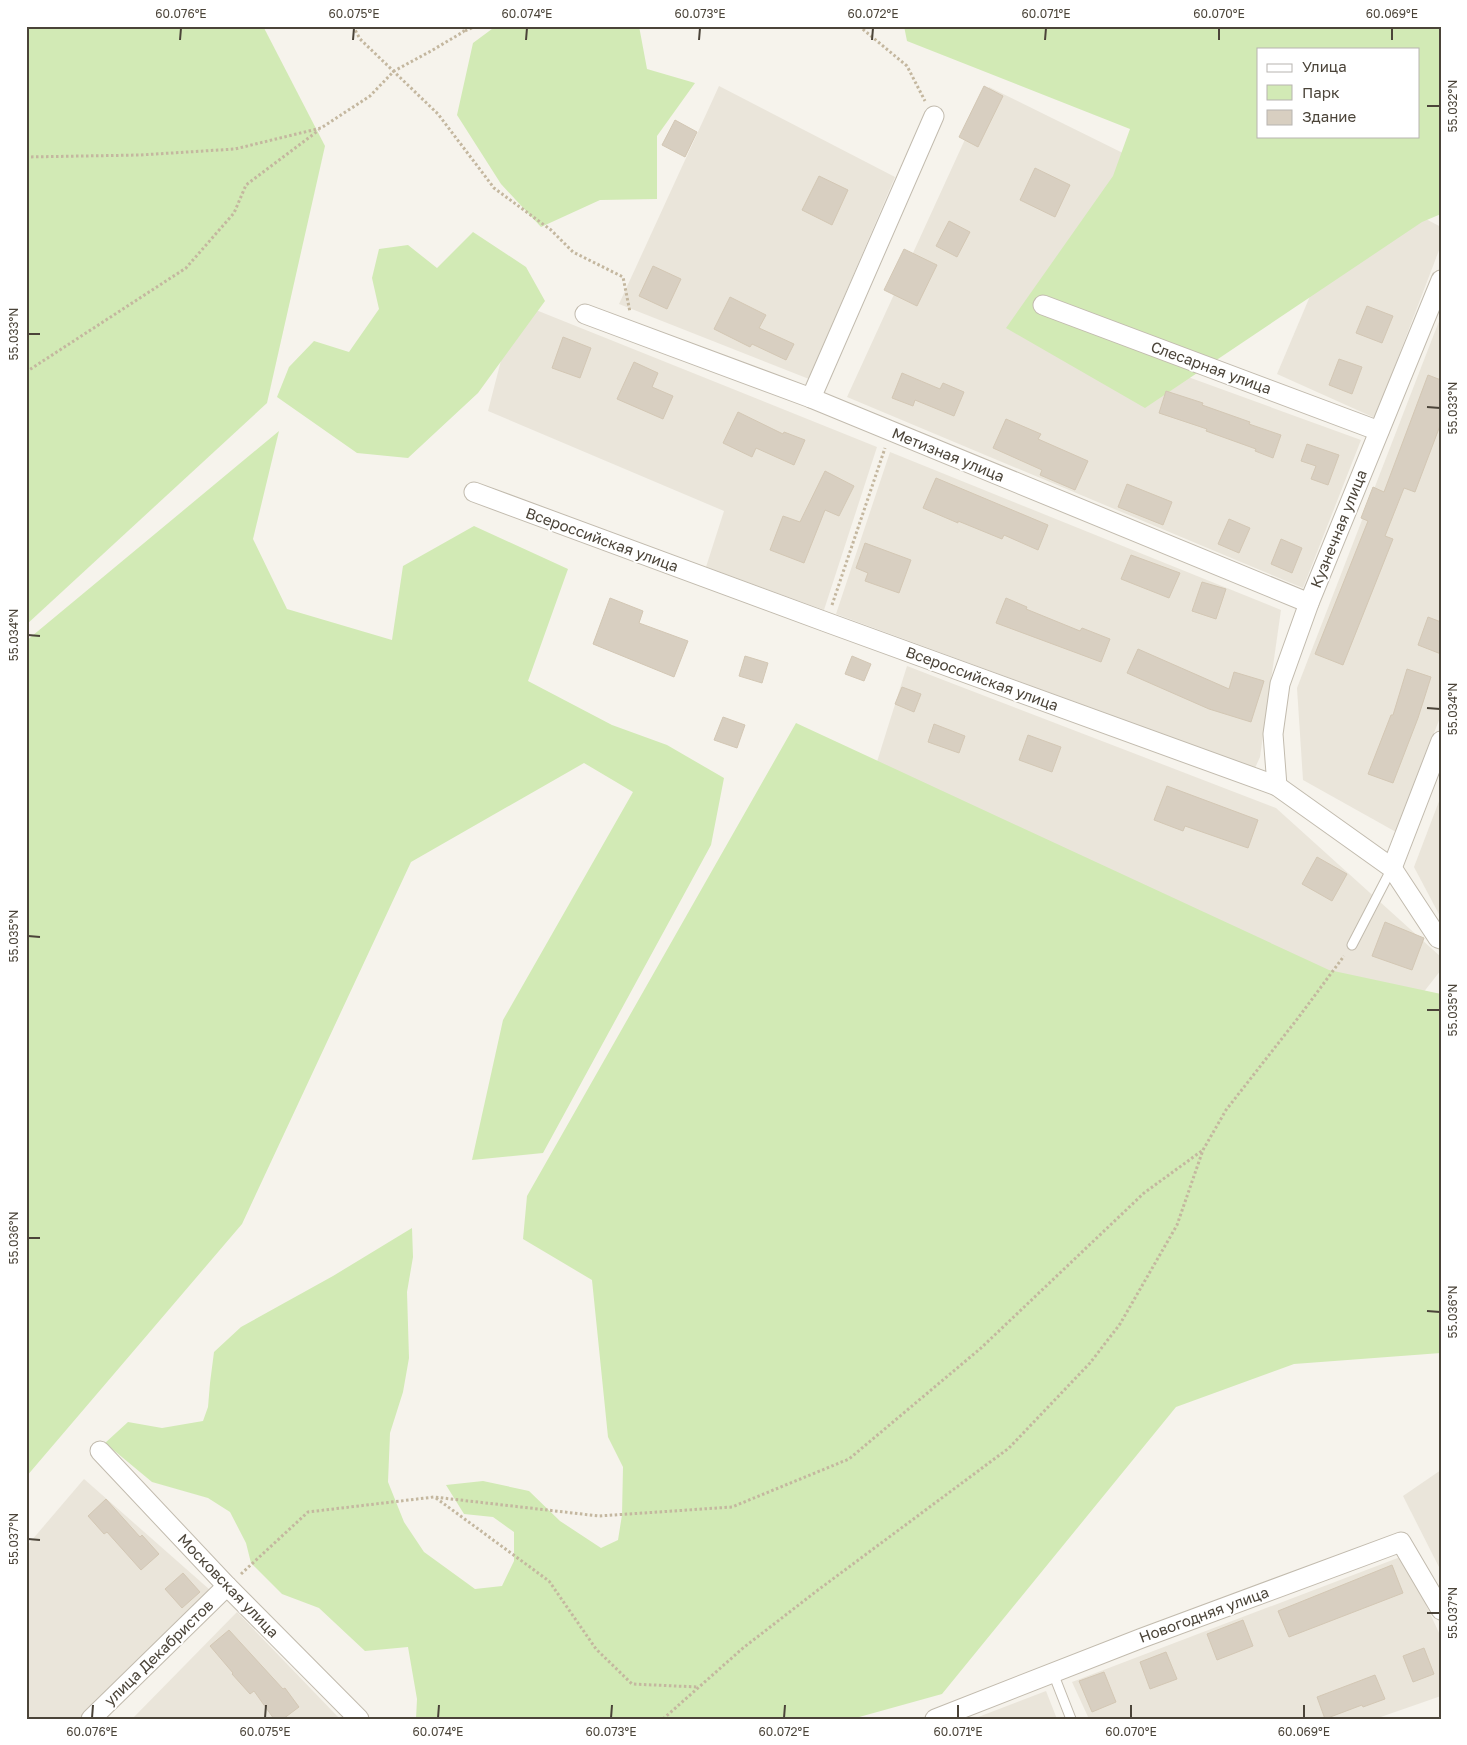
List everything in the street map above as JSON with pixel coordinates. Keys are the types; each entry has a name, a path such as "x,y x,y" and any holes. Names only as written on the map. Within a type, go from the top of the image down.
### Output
{"street":[{"path":"810,398 934,116"},
{"name":"Кузнечная улица","path":"1277,786 1273,734 1280,684 1309,603 1441,280"},
{"name":"Слесарная улица","path":"1042,305 1379,431"},
{"name":"Метизная улица","path":"585,314 810,398 1309,603"},
{"name":"Всероссийская улица","path":"474,492 1277,786 1392,868 1438,938 1441,939"},
{"path":"1392,868 1441,741"},
{"name":"Московская улица","path":"100,1451 227,1586 359,1719"},
{"name":"Новогодняя улица","path":"935,1719 1142,1638 1401,1542 1441,1610"},
{"name":"улица Декабристов","path":"91,1719 227,1586"}],"lane":[{"path":"1352,945 1392,868"},
{"path":"1052,1673 1071,1719"}],"path":[{"path":"353,26 360,39 438,114 494,188 550,230 573,252 623,277 630,311 625,330"},
{"path":"463,32 467,26"},
{"path":"26,372 186,268 234,212 246,185 321,128 370,96 394,71 476,26"},
{"path":"859,26 907,66 934,116"},
{"path":"26,157 140,155 235,149 321,128"},
{"path":"826,622 890,431"},
{"path":"662,1719 743,1648 1009,1448 1090,1363 1124,1316 1177,1225 1203,1150 1226,1110 1352,945"},
{"path":"227,1586 308,1512 434,1497 600,1516 732,1507 849,1459 982,1348 1144,1193 1203,1150"},
{"path":"434,1497 549,1581 596,1650 632,1684 698,1687"}],"shaded area":[{"path":"719,86 895,177 809,379 619,304"},
{"path":"989,87 1135,159 1045,325 1361,440 1303,588 847,397"},
{"path":"1358,183 1441,227 1441,245 1375,418 1277,374"},
{"path":"516,302 877,447 824,610 706,567 724,511 488,411"},
{"path":"1441,316 1441,715 1396,832 1303,780 1297,688"},
{"path":"890,452 1281,610 1260,757 1255,768 836,614"},
{"path":"907,666 1276,808 1441,957 1441,970 1408,1012 871,781"},
{"path":"1441,796 1441,918 1414,867"},
{"path":"1441,1470 1441,1571 1403,1496"},
{"path":"84,1479 210,1590 79,1719 26,1719 26,1547"},
{"path":"1403,1556 1441,1637 1441,1696 1375,1719 1089,1719 1072,1682"},
{"path":"237,1612 340,1719 132,1719"},
{"path":"1046,1691 1057,1719 973,1719"}],"green space":[{"path":"26,26 263,26 325,146 267,403 26,625"},
{"path":"496,26 639,26 647,69 695,83 657,136 657,199 600,200 541,227 501,184 457,115 473,43"},
{"path":"904,26 1441,26 1441,214 1422,222 1145,408 1006,328 1113,176 1130,129 907,41"},
{"path":"473,232 526,267 545,301 478,393 408,458 357,453 277,397 289,367 314,341 349,352 379,309 372,278 379,249 408,245 437,268"},
{"path":"279,431 253,539 287,609 392,640 403,566 474,526 568,569 528,681 612,725 667,745 724,778 711,845 543,1153 472,1160 503,1020 633,792 584,763 411,862 242,1224 26,1477 26,641"},
{"path":"796,723 1329,970 1441,994 1441,1353 1294,1364 1176,1407 942,1694 852,1719 416,1719 417,1699 408,1647 365,1651 319,1608 282,1594 251,1563 246,1543 230,1512 208,1498 152,1482 105,1443 128,1422 162,1428 203,1421 208,1407 214,1352 241,1327 333,1276 412,1228 413,1257 407,1292 409,1358 403,1392 390,1433 388,1482 404,1522 424,1552 475,1589 502,1586 514,1561 514,1532 493,1517 464,1514 446,1485 483,1481 529,1491 560,1521 601,1548 618,1540 622,1515 623,1467 608,1437 592,1280 523,1239 527,1196"}],"building":[{"path":"984,86 1003,96 978,147 959,137"},
{"path":"675,120 697,132 685,157 662,145"},
{"path":"1035,168 1070,185 1055,217 1020,200"},
{"path":"819,176 848,190 832,225 802,210"},
{"path":"949,221 970,232 957,257 936,246"},
{"path":"904,249 937,265 917,306 884,290"},
{"path":"653,266 681,279 667,309 639,296"},
{"path":"730,297 766,315 759,328 794,344 786,360 752,344 750,347 714,329"},
{"path":"1367,306 1393,316 1382,343 1356,333"},
{"path":"563,337 591,348 580,378 552,368"},
{"path":"1339,359 1362,367 1352,394 1329,385"},
{"path":"634,362 658,373 652,387 673,396 663,419 617,399"},
{"path":"902,373 940,389 943,383 964,392 954,416 915,400 913,406 892,398"},
{"path":"1428,375 1441,380 1441,423 1415,492 1404,488 1385,536 1393,539 1343,665 1315,654 1368,521 1361,518 1373,487 1384,492"},
{"path":"1166,391 1203,403 1202,405 1281,435 1273,458 1255,451 1256,449 1206,431 1207,429 1159,413"},
{"path":"738,412 783,434 784,432 805,440 794,465 756,448 752,457 723,443"},
{"path":"1006,419 1041,434 1038,439 1088,461 1075,490 1040,475 1042,470 993,448"},
{"path":"1307,444 1339,455 1328,485 1311,479 1316,466 1301,461"},
{"path":"825,471 854,486 839,516 825,510 804,563 770,550 783,516 800,522"},
{"path":"936,478 1048,525 1038,550 1004,535 1002,539 923,508"},
{"path":"1127,484 1172,502 1163,525 1118,507"},
{"path":"1229,519 1250,528 1239,553 1218,544"},
{"path":"1281,539 1302,548 1292,573 1271,564"},
{"path":"865,543 911,560 899,593 865,581 868,573 856,568"},
{"path":"1131,555 1180,573 1169,598 1121,579"},
{"path":"1202,582 1226,589 1216,619 1192,611"},
{"path":"610,598 643,611 639,623 688,641 674,677 593,644"},
{"path":"1006,598 1027,607 1026,609 1080,631 1082,628 1110,639 1101,662 996,623"},
{"path":"1428,617 1441,622 1441,654 1418,645"},
{"path":"1138,649 1229,689 1234,672 1264,681 1251,722 1209,709 1127,673"},
{"path":"745,656 768,663 762,683 739,676"},
{"path":"852,656 871,664 864,681 845,674"},
{"path":"1407,669 1431,677 1418,718 1393,783 1368,774 1391,715 1393,715"},
{"path":"902,687 921,694 914,712 895,704"},
{"path":"723,717 745,725 737,748 714,740"},
{"path":"934,724 965,736 959,753 928,742"},
{"path":"1028,735 1061,747 1052,772 1019,760"},
{"path":"1167,786 1258,820 1248,848 1185,826 1183,831 1154,820"},
{"path":"1317,857 1347,874 1332,901 1302,884"},
{"path":"1385,922 1424,938 1412,970 1372,956"},
{"path":"106,1499 140,1537 142,1535 159,1554 141,1570 107,1532 104,1534 88,1516"},
{"path":"1392,1565 1403,1593 1289,1637 1278,1611"},
{"path":"183,1573 200,1592 182,1608 165,1589"},
{"path":"1243,1620 1253,1646 1217,1660 1207,1634"},
{"path":"229,1630 283,1689 285,1688 299,1707 283,1719 274,1719 254,1691 250,1694 210,1646"},
{"path":"1424,1648 1434,1674 1413,1682 1403,1656"},
{"path":"1166,1652 1177,1679 1150,1689 1140,1662"},
{"path":"1104,1672 1116,1702 1092,1712 1079,1681"},
{"path":"1375,1675 1385,1699 1363,1707 1362,1705 1325,1719 1317,1697"}]}
